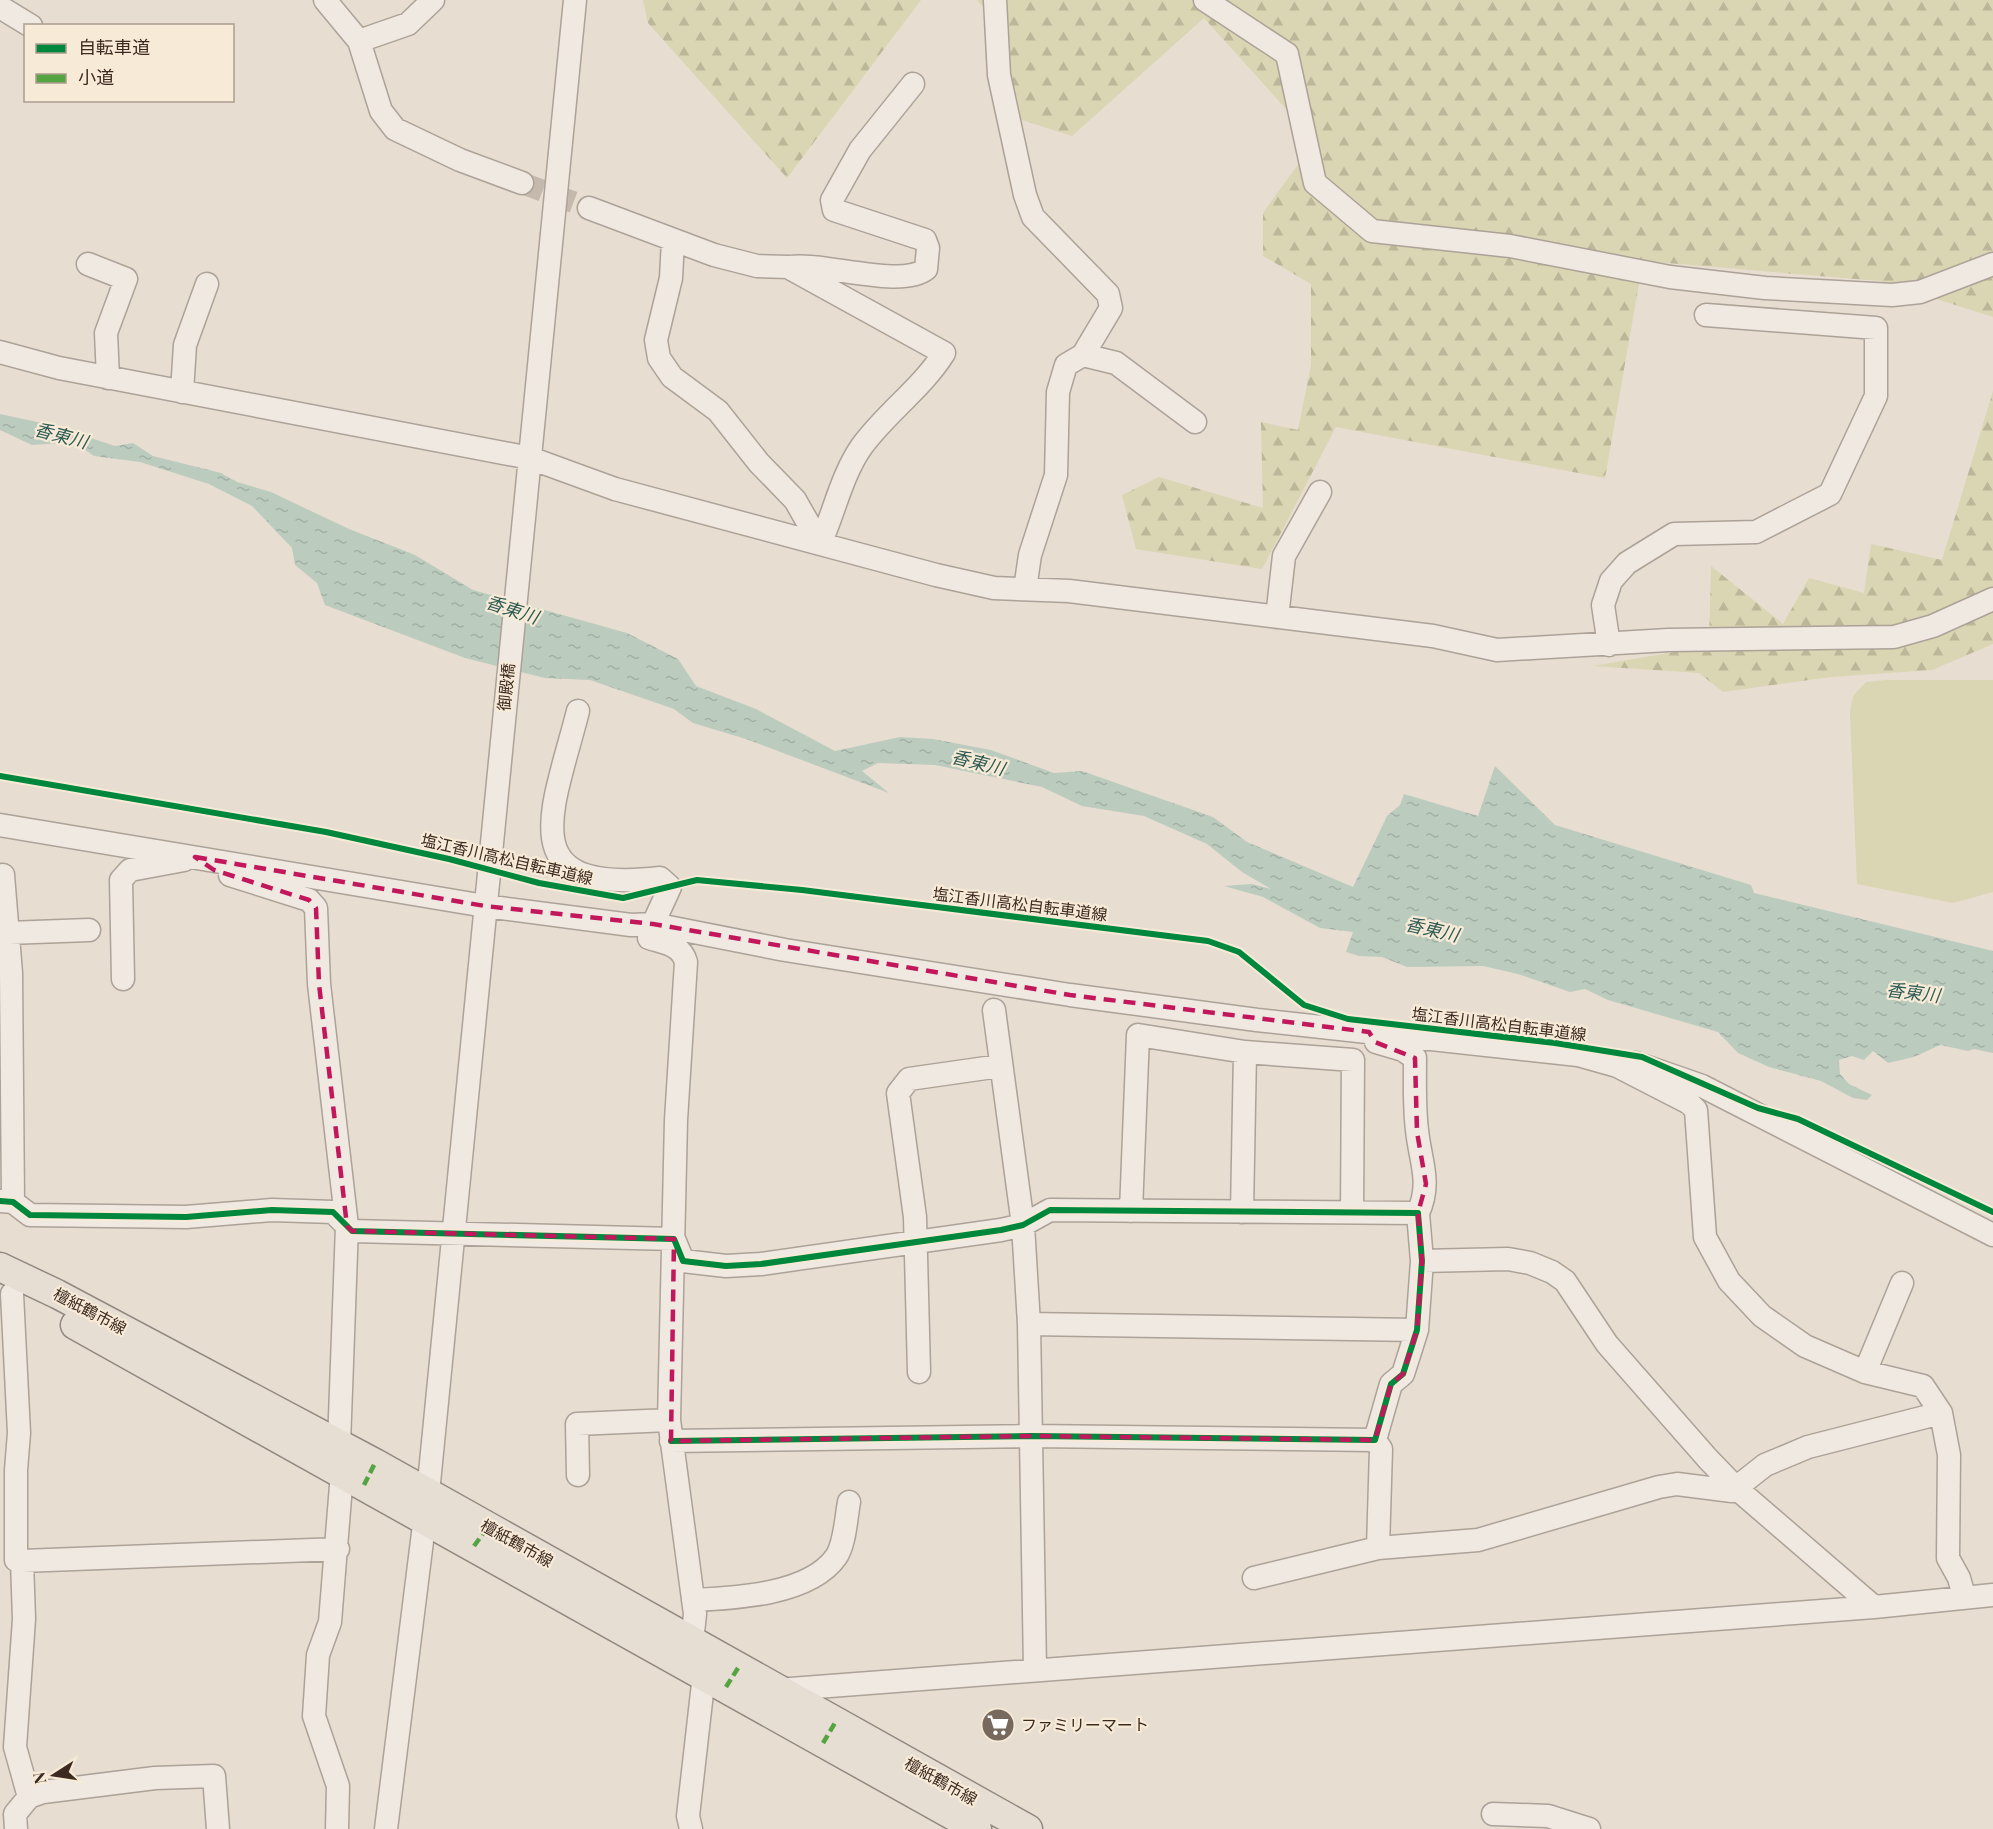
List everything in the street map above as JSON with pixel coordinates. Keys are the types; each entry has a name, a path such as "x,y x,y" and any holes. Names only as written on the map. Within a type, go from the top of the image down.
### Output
{"main road":[{"name":"檀紙鶴市線","path":"0,1267 57,1294 339,1444 426,1506 704,1675 977,1829"},
{"name":"檀紙鶴市線","path":"6,1291 48,1311 342,1473 426,1506 692,1642 1028,1829"}],"street":[{"path":"325,0 359,41 381,111 395,129 460,160 522,183"},
{"path":"359,41 408,24 433,0"},
{"name":"御殿橋","path":"386,1829 426,1506 575,0"},
{"path":"994,0 999,75 1025,195 1033,217 1108,294 1111,308 1083,355 1066,364 1058,392 1056,475 1030,555 1025,589"},
{"path":"1205,0 1287,54 1315,183 1372,231 1510,246 1682,279 1765,288 1881,295 1920,292 1993,264"},
{"path":"0,7 28,24"},
{"path":"590,208 714,255 757,266 805,265 874,276 920,274 926,269 928,248 925,240 834,210 832,200 860,150 913,84"},
{"path":"673,240 671,278 656,340 659,358 672,377 718,411 759,463 795,500 811,528 816,543"},
{"path":"88,264 126,279 106,333 108,378"},
{"path":"788,267 944,353 933,371 862,447 851,465 816,543"},
{"path":"182,392 185,345 207,284"},
{"path":"1609,645 1603,604 1611,581 1627,563 1674,534 1756,532 1830,494 1876,396 1876,328 1706,315"},
{"path":"0,352 108,378 529,466 947,578 994,588 1069,591 1433,636 1497,650 1668,640 1894,637 1933,626 1993,599"},
{"path":"1083,355 1116,363 1195,422"},
{"path":"1277,617 1284,556 1320,492"},
{"path":"579,711 551,818 554,847 567,868 585,877 630,882 660,878 670,887 642,925 639,934 676,946 684,953 686,962 676,1120 670,1430 695,1614 692,1642"},
{"path":"0,825 485,903 642,925 1070,995 1257,1020 1567,1054 1617,1066 1689,1102 1696,1110 1705,1237 1729,1281 1762,1316 1805,1346 1864,1372 1923,1386 1941,1413 1949,1455 1948,1558 1959,1578 1983,1598"},
{"path":"123,979 121,880 130,870 195,857 214,870 309,900 316,908 319,984 347,1226 339,1444"},
{"path":"3,875 11,973 7,1201 30,1215 186,1217 272,1210 333,1212 352,1231 674,1239"},
{"path":"8,933 89,930"},
{"path":"994,1010 1023,1225 1029,1324 1035,1669"},
{"path":"1369,1032 1375,1042 1403,1050 1415,1058 1417,1132 1426,1184 1425,1197 1418,1213 1422,1262 1417,1330 1403,1374 1391,1384 1375,1440 1381,1449 1378,1548"},
{"path":"1131,1211 1138,1035 1245,1052 1353,1060 1352,1212"},
{"path":"1242,1212 1245,1052"},
{"path":"1617,1066 1638,1062 1702,1086 1993,1235"},
{"path":"919,1372 915,1217 898,1093 909,1079 1000,1066"},
{"path":"674,1239 683,1261 726,1266 761,1264 1023,1225 1050,1210 1418,1213"},
{"path":"1422,1262 1508,1259 1537,1266 1565,1281 1607,1344 1736,1488 1874,1606"},
{"path":"1864,1372 1902,1283"},
{"path":"6,1291 19,1433 13,1559 24,1619 8,1741 15,1814"},
{"path":"1029,1324 1417,1330"},
{"path":"1254,1578 1378,1548 1479,1540 1659,1487 1677,1484 1732,1491 1765,1465 1808,1447 1941,1413"},
{"path":"578,1475 577,1424 670,1430 1375,1440"},
{"path":"337,1829 338,1786 314,1716 318,1655 330,1622 338,1549 342,1473"},
{"path":"693,1600 740,1597 777,1590 808,1580 836,1556 849,1502"},
{"path":"13,1559 338,1549"},
{"path":"734,1692 1983,1598"},
{"path":"691,1829 688,1816 704,1675"},
{"path":"15,1814 43,1792 155,1778 214,1776 218,1829"},
{"path":"1493,1814 1548,1816 1589,1829"}],"highlighted area":[{"path":"195,857 485,906 653,924 1070,995 1369,1032 1375,1042 1415,1058 1417,1132 1426,1184 1418,1213 1422,1261 1417,1330 1403,1374 1391,1384 1375,1440 1032,1436 671,1441 674,1239 352,1231 347,1226 319,984 316,908 309,900 214,870"}],"green space":[{"path":"643,0 921,0 787,178 648,23"},
{"path":"977,0 1993,0 1993,317 1880,281 1643,261 1605,478 1336,427 1262,569 1136,549 1122,495 1159,477 1263,508 1261,422 1298,430 1311,365 1311,284 1263,256 1263,213 1315,141 1204,18 1072,136 1019,119 1000,26"},
{"path":"1993,391 1993,644 1932,670 1831,677 1723,692 1699,673 1593,666 1709,646 1711,566 1783,624 1809,578 1864,593 1871,544 1942,560"},
{"path":"1993,680 1993,892 1953,903 1857,884 1850,712 1853,696 1866,682"}],"water":[{"name":"香東川","path":"0,414 51,425 115,446 133,443 153,456 221,473 237,482 271,492 349,529 415,555 473,590 627,633 678,659 696,686 756,709 835,751 900,737 933,739 991,750 1054,773 1082,771 1213,817 1247,842 1353,887 1387,816 1400,805 1404,794 1478,816 1495,766 1555,825 1751,885 1754,893 1993,951 1993,1053 1940,1045 1914,1057 1888,1063 1873,1051 1864,1060 1852,1056 1839,1060 1840,1074 1849,1084 1872,1095 1867,1100 1853,1098 1821,1081 1769,1067 1738,1053 1718,1032 1608,1000 1585,989 1570,992 1518,974 1483,966 1407,967 1382,957 1359,956 1346,952 1353,932 1320,928 1263,897 1224,886 1252,884 1271,889 1242,872 1207,844 1144,816 1082,806 1042,787 935,765 878,763 862,771 889,793 746,739 693,723 674,709 590,680 545,678 465,658 325,605 317,583 295,565 292,548 252,506 209,484 140,462 94,456 74,442 32,445 0,430"}],"tunnel":[{"path":"522,183 589,208"}],"marked path":[{"path":"364,1485 375,1463"},
{"path":"474,1546 488,1527"},
{"path":"726,1687 738,1668"},
{"path":"823,1743 835,1723"}],"cycle path":[{"name":"塩江香川高松自転車道線","path":"0,776 326,832 449,859 539,883 623,898 697,880 802,890 1208,941 1239,952 1304,1005 1348,1019 1555,1043 1642,1057 1758,1108 1798,1119 1993,1212"},
{"path":"0,1201 13,1202 30,1215 186,1217 272,1210 333,1212 352,1231 674,1239 683,1261 726,1266 761,1264 1001,1230 1023,1225 1050,1210 1418,1213 1422,1261 1417,1330 1403,1374 1391,1384 1375,1440 1032,1436 671,1441"}],"place":[{"name":"ファミリーマート","path":"998,1725"}]}
